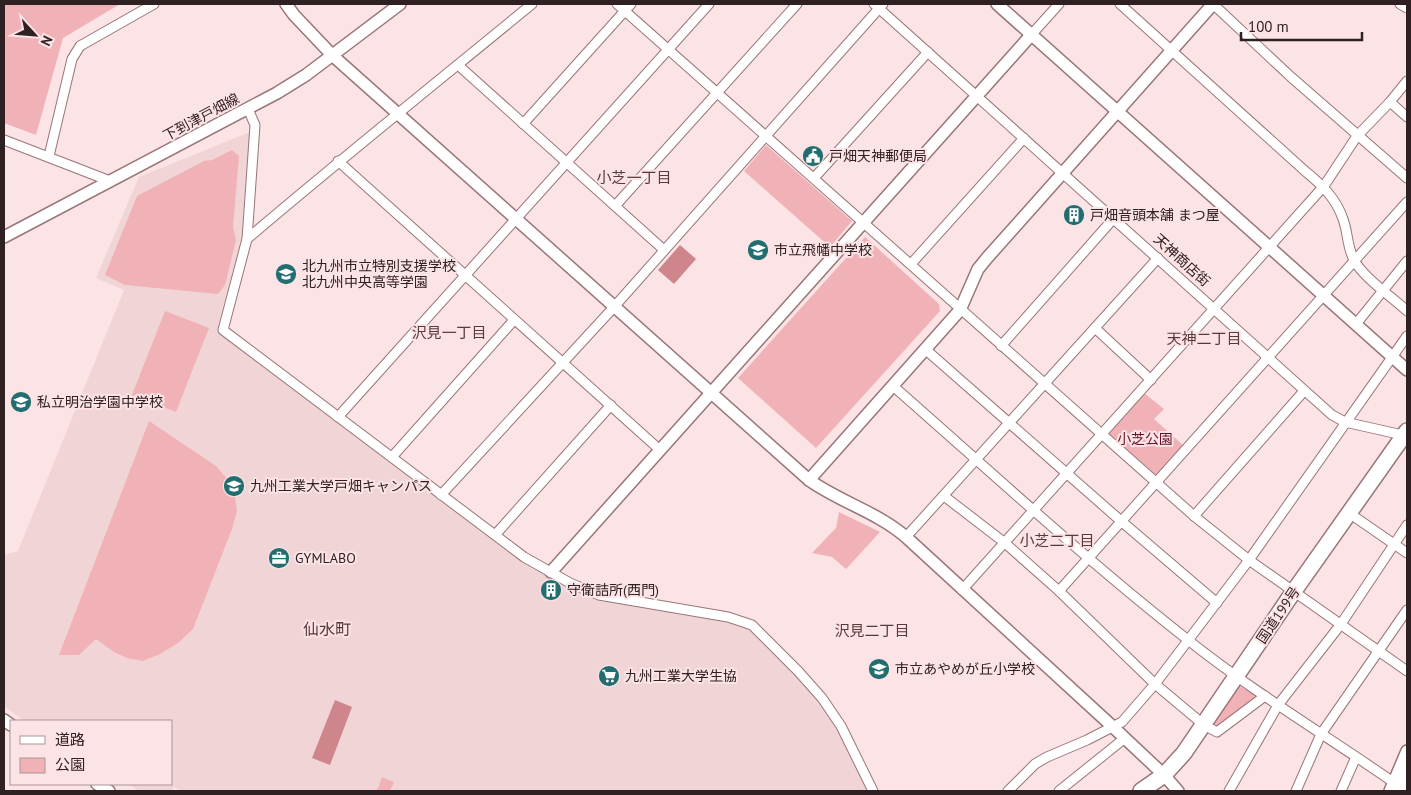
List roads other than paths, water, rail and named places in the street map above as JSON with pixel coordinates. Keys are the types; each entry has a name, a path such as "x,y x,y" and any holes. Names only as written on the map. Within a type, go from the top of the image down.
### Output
{"highway":[{"name":"国道199号","path":"1142,791 1164,774 1184,753 1294,591 1406,434"}],"street":[{"path":"49,156 72,60 76,51 80,46 154,4"},
{"path":"286,4 332,55 808,480 826,492 891,524 1164,774 1178,791"},
{"name":"下到津戸畑線","path":"4,237 248,109 306,75 400,4"},
{"path":"247,239 338,161 532,4"},
{"path":"617,4 628,7 668,49 1156,484 1249,560 1407,671"},
{"path":"338,417 708,4"},
{"path":"615,206 797,4"},
{"path":"998,4 1407,370"},
{"path":"551,572 1059,4"},
{"path":"1120,4 1305,172 1324,186 1343,219 1354,262 1407,311"},
{"path":"808,480 960,310 978,269 1213,4 1357,136 1407,178"},
{"path":"1400,4 1407,8"},
{"path":"441,495 766,136 878,5"},
{"name":"天神商店街","path":"878,5 1304,391 1332,415 1345,422"},
{"path":"523,124 628,7"},
{"path":"814,178 928,52"},
{"path":"458,64 664,250"},
{"path":"962,590 1324,186 1357,136 1390,102 1407,81"},
{"path":"1390,102 1407,117"},
{"path":"248,109 255,125 247,239 223,330 524,557 570,583 599,595 738,620 752,625 822,698 841,726 873,791"},
{"path":"911,264 1024,138"},
{"path":"4,140 49,156 110,182"},
{"path":"338,161 660,450"},
{"path":"1059,590 1407,202"},
{"path":"1001,346 1114,218"},
{"path":"906,537 1158,258"},
{"path":"1356,324 1407,261"},
{"path":"392,457 514,320"},
{"path":"1095,328 1151,380"},
{"path":"1010,790 1041,760 1122,722 1155,684 1249,560 1407,336"},
{"path":"925,349 1121,521 1217,602"},
{"path":"893,386 1088,558 1188,640 1237,677 1356,757 1398,789"},
{"path":"1194,516 1304,391"},
{"path":"495,535 610,405"},
{"path":"1345,422 1406,434"},
{"path":"944,496 1005,543 1059,590 1155,684 1204,725 1217,732 1265,696"},
{"path":"1349,514 1407,553"},
{"path":"1229,791 1278,705 1341,624 1407,525"},
{"path":"1296,791 1321,734 1407,610"},
{"path":"1059,791 1125,738"},
{"path":"1398,789 1407,751"},
{"path":"1341,791 1356,757"},
{"path":"1398,789 1407,772"}],"place":[{"name":"戸畑天神郵便局","path":"813,156"},
{"name":"戸畑音頭本舗 まつ屋","path":"1074,215"},
{"name":"市立飛幡中学校","path":"758,250"},
{"name":"北九州市立特別支援学校 北九州中央高等学園","path":"286,274"},
{"name":"私立明治学園中学校","path":"21,402"},
{"name":"九州工業大学戸畑キャンパス","path":"234,486"},
{"name":"GYMLABO","path":"279,558"},
{"name":"守衛詰所(西門)","path":"551,590"},
{"name":"市立あやめが丘小学校","path":"879,669"},
{"name":"九州工業大学生協","path":"609,676"}],"district":[{"name":"小芝一丁目","path":"634,177"},
{"name":"沢見一丁目","path":"449,332"},
{"name":"天神二丁目","path":"1204,338"},
{"name":"小芝二丁目","path":"1057,540"},
{"name":"仙水町","path":"327,629"},
{"name":"沢見二丁目","path":"872,630"}],"park label":[{"name":"小芝公園","path":"1145,439"}]}
